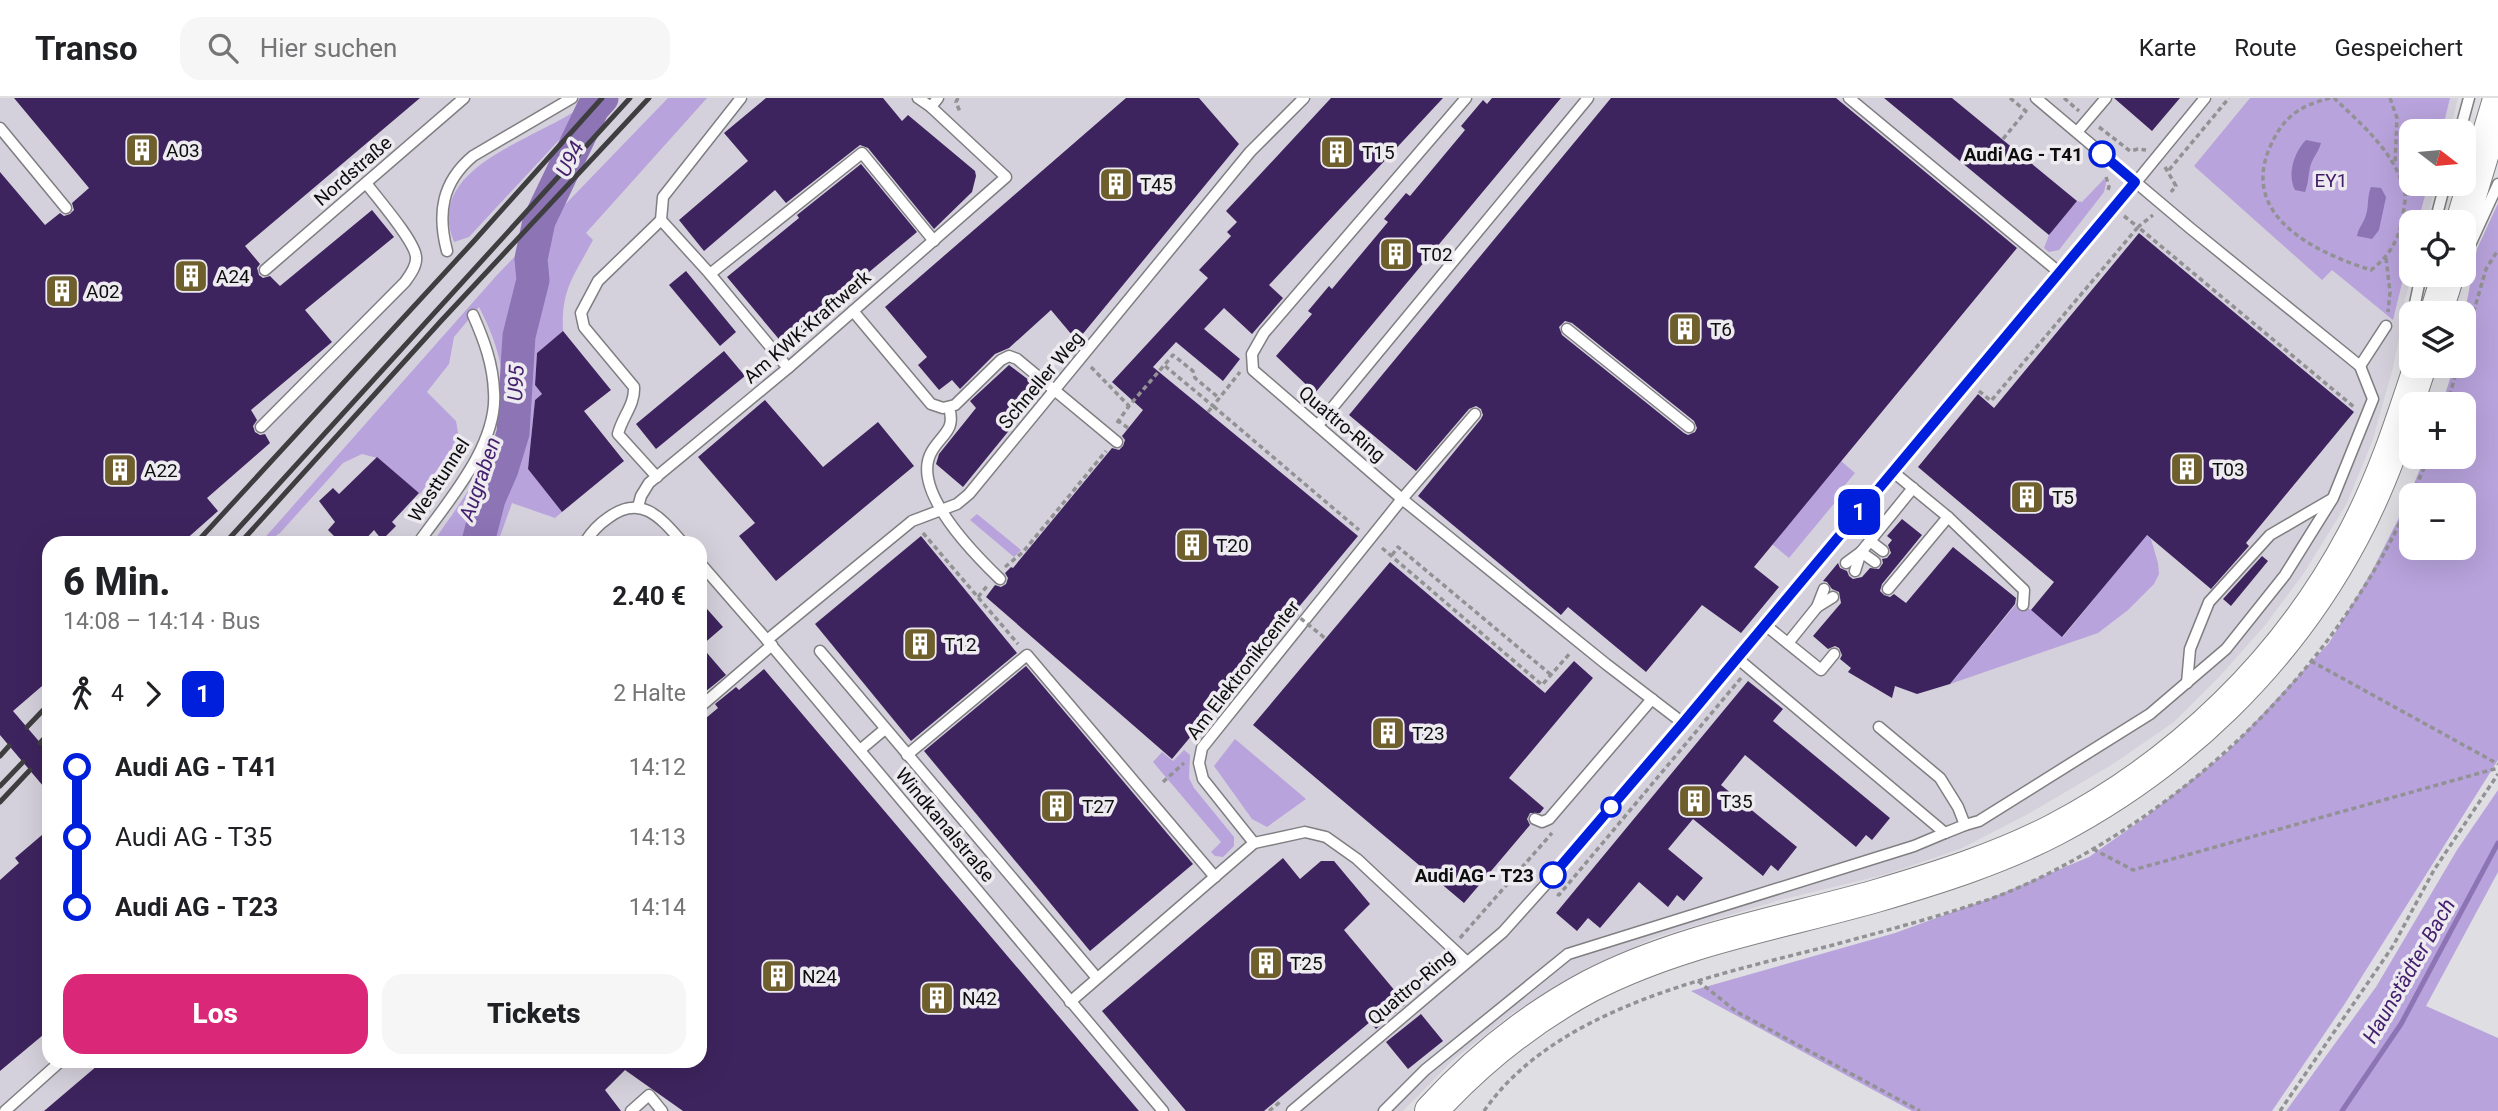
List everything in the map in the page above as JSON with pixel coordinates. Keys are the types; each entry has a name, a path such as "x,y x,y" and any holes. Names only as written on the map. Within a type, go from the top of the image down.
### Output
{"main road":[{"path":"2465,210 2498,103"},
{"path":"1431,1111 1451,1089 1514,1035 1590,987 1659,957 1878,895 1983,862 2052,831 2108,799 2144,774 2211,720 2279,647 2304,615 2358,525 2383,471 2416,378"}],"lane":[{"name":"Nordstraße","path":"265,270 464,98"},
{"path":"447,251 441,221 442,205 455,174 473,156 572,98"},
{"path":"657,477 618,434 634,397 634,387 584,327 580,313 598,281 661,220 663,197 741,98"},
{"path":"918,98 931,107 938,98"},
{"name":"Schneller Weg","path":"707,701 912,521 957,504 969,494 1083,359 1250,152 1304,98"},
{"path":"1252,354 1264,334 1466,98"},
{"path":"1318,425 1588,98"},
{"path":"1849,98 2060,273"},
{"path":"2077,132 2106,98"},
{"name":"Quattro-Ring","path":"1293,1111 1503,932 1683,723 2204,98"},
{"path":"2463,119 2469,98"},
{"path":"1384,1111 1425,1070 1568,954 1914,846 1979,821 2150,715 2226,649 2285,575 2333,498 2373,399 2360,366 2135,182 2042,100"},
{"name":"Am KWK-Kraftwerk","path":"638,507 641,496 657,477 788,368 1006,177 931,107"},
{"path":"0,128 66,208"},
{"path":"710,274 862,153 934,241"},
{"path":"261,428 414,270 416,257 410,242 366,183"},
{"path":"2476,232 2498,184"},
{"path":"661,220 788,368"},
{"path":"853,311 931,404 943,408 955,405 1001,360 1009,356 1017,359 1116,441"},
{"name":"Westtunnel","path":"423,536 481,452 489,427 495,395 491,365 473,315"},
{"path":"2360,366 2386,326"},
{"path":"1567,329 1689,427"},
{"name":"Quattro-Ring","path":"1252,354 1251,364 1256,375 1402,499 1551,613 1579,642 1683,723"},
{"path":"949,408 951,424 931,452 926,470 939,510 1000,579"},
{"name":"Am Elektronikcenter","path":"1254,843 1203,779 1200,758 1202,748 1312,601 1369,539 1475,414"},
{"path":"1892,471 1948,517 2024,590 2023,606"},
{"path":"1850,567 1913,488"},
{"path":"2187,683 2190,649 2209,602 2270,535 2333,498"},
{"path":"590,536 600,523 613,514 638,507 657,517 676,536"},
{"path":"1888,589 1895,577 1948,517"},
{"path":"1870,541 1884,551"},
{"path":"1861,552 1875,562"},
{"name":"Windkanalstraße","path":"707,571 1163,1111"},
{"path":"1788,643 1817,607 1824,589"},
{"path":"1817,607 1833,597"},
{"path":"1765,624 1821,670 1834,654"},
{"path":"820,651 1097,978"},
{"path":"907,755 1027,654 1215,877"},
{"path":"1737,658 1945,833"},
{"path":"1535,819 1542,822 1549,819 1652,699"},
{"path":"1879,727 1940,778 1958,807 1965,825"},
{"path":"860,751 886,729"},
{"path":"1070,1002 1254,843 1304,832 1326,837 1357,859 1467,962"},
{"path":"5,1111 53,1068"},
{"path":"631,1111 649,1095 663,1111"}],"path":[{"path":"2169,170 2229,98"},
{"path":"2332,98 2376,138 2395,167 2406,195 2400,233 2386,258 2371,270 2304,242 2275,213 2263,192 2263,163 2274,137 2292,113 2308,104 2332,98"},
{"path":"2390,98 2397,118 2395,167"},
{"path":"2003,139 2026,111"},
{"path":"1978,390 1991,401 2138,227 2366,416"},
{"path":"2476,304 2486,270 2498,250"},
{"path":"2386,258 2390,292 2386,326"},
{"path":"1208,412 1252,354"},
{"path":"1009,563 1023,552 1116,441 1117,420 1173,355 1193,371 1195,379 1219,398"},
{"path":"1083,359 1129,406"},
{"path":"1165,366 1369,539 1392,555 1492,645 1542,685 1579,642"},
{"path":"1195,391 1201,383"},
{"path":"1117,420 1128,428"},
{"path":"912,521 1020,647"},
{"path":"1392,555 1398,547 1551,674"},
{"path":"1294,613 1326,639"},
{"path":"999,632 1004,628"},
{"path":"2311,661 2498,766"},
{"path":"1163,782 1184,764 1200,758"},
{"path":"2093,849 2133,870 2498,766"},
{"path":"2280,1111 2393,946 2434,870 2498,774"},
{"path":"1451,948 1558,827"},
{"path":"1484,1111 1515,1074 1546,1050 1630,1005 1698,981 1737,1012 1920,1111"}],"shaded area":[{"path":"0,98 2458,98 2453,119 2399,119 2399,196 2433,196 2429,210 2399,210 2399,287 2409,287 2404,301 2399,301 2399,338 2372,442 2347,503 2304,573 2266,624 2174,722 2113,764 2028,814 1960,849 1887,874 1780,900 1654,938 1573,977 1513,1013 1453,1060 1403,1111 0,1111"},
{"path":"2306,140 2321,143 2311,164 2305,192 2295,190 2292,170 2295,157"},
{"path":"2371,187 2381,188 2386,197 2379,230 2372,239 2357,236 2366,215"}],"green space":[{"path":"592,98 598,98 469,237 454,242 449,214 456,191 472,171"},
{"path":"668,98 707,98 586,233 593,240 567,293 563,331 537,353 535,385 542,394 535,400 528,469 562,512 555,518 512,503 500,536 437,536 472,485 498,432 503,404 502,375 495,343 479,307 454,337 449,364 427,392 456,421 459,439 420,494 377,458 362,454 343,463 280,533 266,536 497,275"},
{"name":"EY1","path":"2250,98 2450,98 2445,119 2399,119 2399,196 2425,196 2421,210 2399,210 2401,287 2393,320 2332,270 2322,280 2194,166"},
{"path":"2104,179 2104,192 2059,250 2049,252 2044,248 2049,235 2077,201 2082,202"},
{"path":"2498,203 2498,760 2344,1005 2272,1111 1912,1111 1691,991 1895,933 1991,898 2089,857 2143,819 2228,751 2329,643 2372,571 2399,518 2399,560 2476,560 2476,483 2414,483 2420,469 2476,469 2476,392 2446,392 2450,378 2476,378 2476,301 2467,301 2470,287 2476,287 2476,254"},
{"path":"1841,461 1855,473 1835,497 1837,500 1789,558 1772,544"},
{"path":"977,514 1021,550 1014,557 970,520"},
{"path":"2137,527 2151,539 2159,574 2154,584 2128,610 2098,633 1950,684 2017,603 2031,610 2063,637 2129,556"},
{"path":"1235,739 1306,799 1267,827 1252,819 1214,766"},
{"path":"1184,750 1190,755 1189,778 1194,788 1234,837 1234,846 1223,857 1215,856 1211,852 1221,842 1153,762 1162,752 1173,761"},
{"path":"2498,790 2498,872 2426,1006 2498,1038 2498,1111 2286,1111 2376,987 2457,850"}],"building":[{"path":"14,98 420,98 245,246 260,264 257,268 259,275 263,278 270,276 280,286 372,210 394,237 305,310 332,342 251,410 257,420 253,426 255,432 265,434 270,443 207,498 218,511 190,536 42,536 42,686 13,711 42,745 42,785 0,735 0,172 45,225 60,213 64,216 70,214 74,210 72,203 89,188"},
{"path":"766,98 883,98 902,121 908,115 975,171 972,192 934,229 868,148 860,145 786,203 775,190 704,251 679,220 748,161 724,133"},
{"name":"T45","path":"1126,98 1199,98 1239,144 1077,341 1051,310 1009,348 995,354 960,389 952,380 939,390 918,365 927,357 885,307"},
{"path":"1331,98 1443,98 1269,285 1283,298 1252,334 1224,308 1204,329 1240,359 1223,381 1176,342 1153,367 1358,536 1172,759 986,597 995,585 1001,587 1006,584 1008,578 1005,573 1013,568 1112,448 1119,450 1123,446 1125,440 1122,436 1143,410 1112,382 1208,278 1199,270 1231,236 1227,232 1237,222 1226,211"},
{"name":"T02","path":"1492,98 1561,98 1315,393 1276,356 1312,314 1308,311 1329,286 1332,289 1388,222 1384,219 1406,193 1410,196 1465,130 1461,126 1483,100 1487,104"},
{"name":"T6","path":"1611,98 1836,98 2017,248 1754,567 1779,587 1741,633 1702,605 1646,672 1568,607 1561,615 1418,496 1481,419 1481,409 1476,406 1469,409 1416,471 1349,415","holes":["1565,321 1572,323 1694,421 1697,428 1695,432 1688,435 1684,433 1562,335 1559,327"]},
{"path":"1884,98 1952,98 2077,201 2049,235"},
{"path":"2114,98 2180,98 2152,131"},
{"path":"861,164 917,232 783,344 727,277 799,218 797,215"},
{"name":"T03","path":"2139,233 2354,412 2246,543 2249,546 2211,589 2147,535 2062,637 2031,610 2054,582 1918,467 1978,394 1994,408"},
{"path":"686,271 736,332 720,346 669,285"},
{"path":"563,331 611,390 584,411 624,461 562,512 528,469 535,400 542,394 535,385 537,353"},
{"path":"724,351 745,376 656,449 636,424"},
{"path":"1009,365 1042,390 963,487 936,464 939,454 976,408 970,401"},
{"path":"765,400 823,467 878,422 914,466 776,581 739,536 755,523 698,457"},
{"path":"377,457 419,493 392,522 396,526 386,536 379,536 374,530 368,536 334,536 328,530 335,522 319,501 333,488 339,494"},
{"path":"1902,519 1922,535 1882,584 1880,591 1884,595 1890,597 1894,594 1906,603 1953,547 2016,598 2015,604 1950,684 1917,694 1895,686 1892,698 1848,672 1851,668 1840,659 1842,655 1839,648 1835,646 1828,649 1813,636 1841,603 1839,592 1823,581 1838,563 1853,579 1862,577 1870,568 1879,569 1883,563 1882,559 1891,553 1888,545 1892,540 1887,536"},
{"name":"T12","path":"921,536 1017,653 911,741 815,624"},
{"path":"2262,556 2268,561 2231,606 2223,599"},
{"name":"T23","path":"1390,562 1545,693 1574,661 1593,678 1509,778 1544,808 1540,813 1530,813 1527,819 1530,825 1464,903 1253,725"},
{"path":"707,609 723,627 707,641"},
{"path":"707,653 726,675 707,690"},
{"name":"T27","path":"1026,666 1193,864 1090,951 924,751"},
{"path":"764,669 1139,1111 683,1111 625,1070 605,1090 621,1111 44,1111 95,1068 707,1068 707,717 718,708 715,704 736,687 739,690"},
{"name":"T35","path":"1748,681 1783,709 1773,721 1890,818 1872,840 1866,835 1856,847 1745,755 1721,785 1797,847 1778,871 1771,865 1763,876 1693,819 1668,849 1703,878 1684,901 1677,895 1668,907 1639,882 1600,928 1588,918 1577,931 1556,913"},
{"path":"42,835 42,1036 0,1071 0,880 19,863 15,858"},
{"name":"T25","path":"1283,858 1300,879 1321,861 1334,861 1370,904 1344,930 1406,1004 1376,1029 1370,1022 1264,1111 1186,1111 1102,1011"},
{"path":"1421,1014 1443,1041 1408,1069 1386,1042"}],"waterway":[{"name":"Augraben","path":"480,536 489,499 513,433 519,336 533,280 531,259 539,221 593,108 602,98"},
{"name":"Augraben","path":"477,536 487,498 502,469 513,433 519,336 527,301"},
{"name":"Haunstädter Bach","path":"2342,1111 2401,1024 2498,843"}],"railway":[{"path":"203,536 602,98"},
{"path":"231,536 630,98"},
{"path":"246,536 441,321 649,98"},
{"path":"27,727 42,711"},
{"path":"0,756 9,746"},
{"path":"0,786 23,762"},
{"path":"0,802 30,770"}],"bus line":[{"name":"1","path":"1553,875 2135,182 2102,154"}],"place":[{"name":"A03","path":"142,150"},
{"name":"T15","path":"1337,152"},
{"name":"Audi AG - T41","path":"2102,154"},
{"name":"T45","path":"1116,184"},
{"name":"T02","path":"1396,254"},
{"name":"A24","path":"191,276"},
{"name":"A02","path":"62,291"},
{"name":"T6","path":"1685,329"},
{"name":"T03","path":"2187,469"},
{"name":"A22","path":"120,470"},
{"name":"T5","path":"2027,497"},
{"name":"T20","path":"1192,545"},
{"name":"T12","path":"920,644"},
{"name":"T23","path":"1388,733"},
{"name":"T35","path":"1695,801"},
{"name":"T27","path":"1057,806"},
{"name":"Audi AG - T23","path":"1553,875"},
{"name":"T25","path":"1266,963"},
{"name":"N24","path":"778,976"},
{"name":"N42","path":"937,998"}],"water label":[{"name":"U94","path":"570,159"},
{"name":"U95","path":"516,383"}]}
